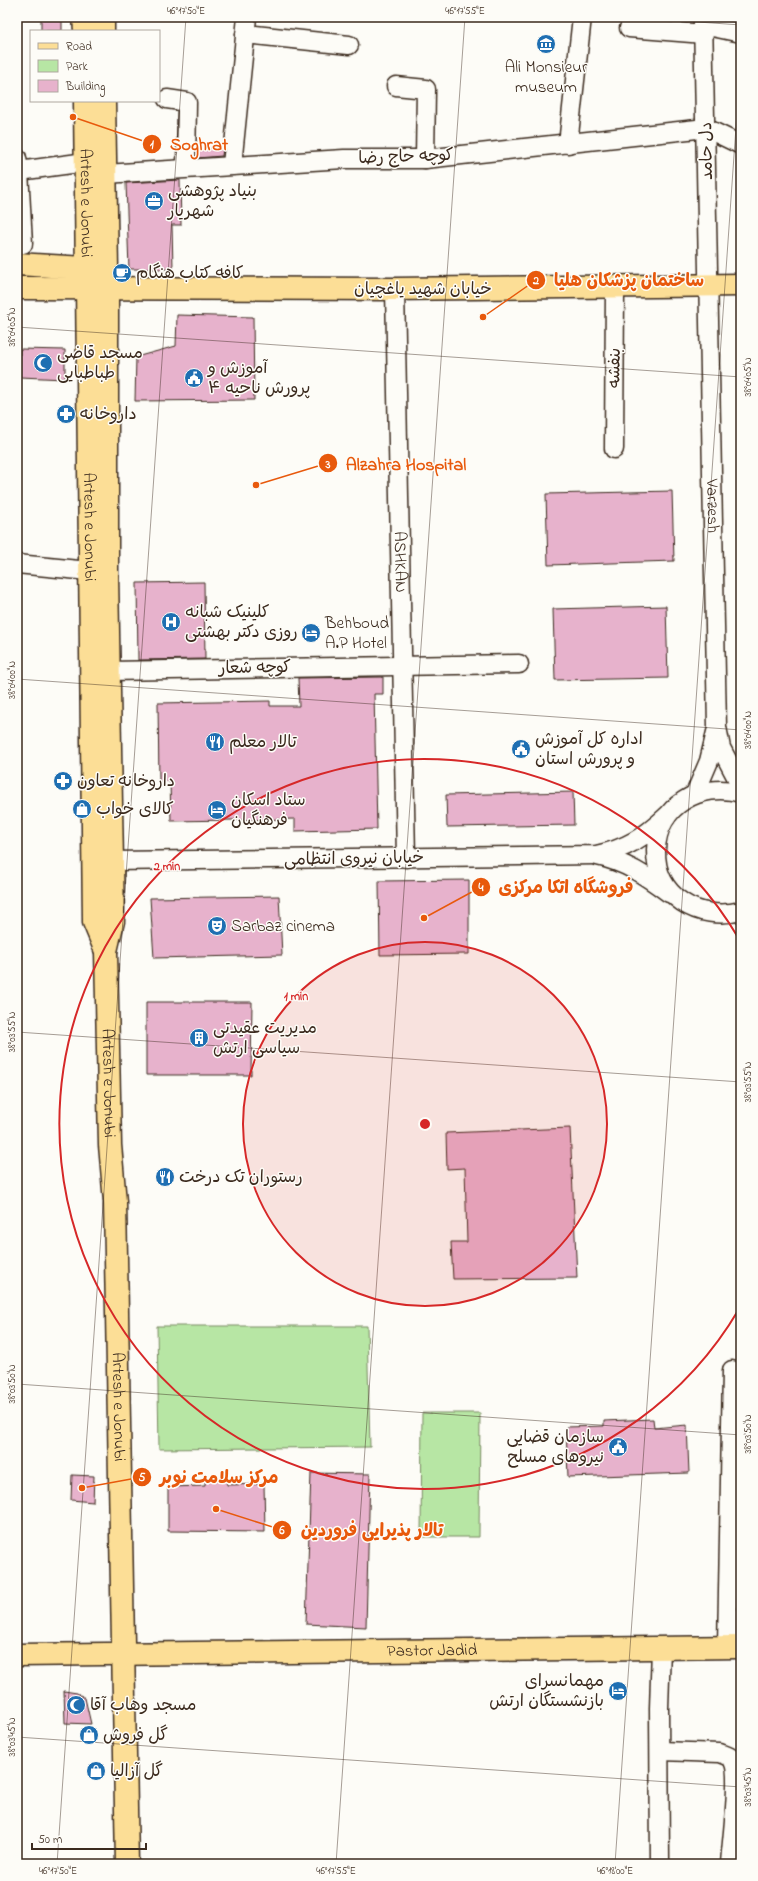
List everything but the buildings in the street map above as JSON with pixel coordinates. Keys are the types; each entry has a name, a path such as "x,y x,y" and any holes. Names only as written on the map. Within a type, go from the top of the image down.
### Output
{"main road":[{"path":"84,17 84,30"},
{"path":"103,17 103,30"},
{"name":"Artesh e Jonubi","path":"85,102 86,162 97,279 109,671 113,921 106,951 110,1145 115,1210 127,1864"},
{"name":"Artesh e Jonubi","path":"104,102 105,174 97,279 89,571 94,922 106,951"},
{"path":"20,254 97,279"},
{"path":"17,288 97,279"},
{"name":"خیابان شهید یاغچیان","path":"97,279 395,289 741,285"},
{"name":"Pastor Jadid","path":"17,1655 734,1647"}],"street":[{"path":"568,144 582,17"},
{"path":"232,165 246,26 349,45"},
{"path":"629,28 704,26 741,33"},
{"name":"دل حامد","path":"704,26 710,285"},
{"path":"396,86 426,89 425,159"},
{"path":"167,99 187,102 186,168"},
{"path":"706,128 741,145"},
{"name":"کوچه حاج رضا","path":"105,174 344,158 425,159 706,128"},
{"path":"20,254 18,164 86,162"},
{"name":"Varzesh","path":"710,285 717,727 721,748 741,786"},
{"name":"بنفشه","path":"614,449 615,287"},
{"name":"ASHKAN","path":"395,289 406,858"},
{"path":"17,564 89,571"},
{"name":"کوچه شعار","path":"109,671 519,664"},
{"name":"Varzesh","path":"695,794 709,761 717,727"},
{"name":"خیابان نیروی انتظامی","path":"112,861 596,855 624,848 653,829 679,803 695,794 712,789 730,790 741,793"},
{"path":"667,816 659,833 656,850 658,868 666,885 677,899"},
{"name":"خیابان نیروی انتظامی","path":"596,855 613,859 639,871 692,909 709,914 727,915 741,911"},
{"path":"732,1370 734,1647"},
{"path":"660,1864 659,1708 661,1648"},
{"path":"660,1751 720,1753 729,1756 733,1761 736,1779 730,1864"}],"green space":[{"path":"157,1326 367,1326 370,1447 159,1449"},
{"path":"422,1413 480,1413 479,1537 421,1537"}],"place":[{"name":"Ali Monsieur museum","path":"546,44"},
{"name":"Soghrat","path":"73,117"},
{"name":"بنیاد پژوهشی شهریار","path":"154,201"},
{"name":"کافه کتاب هنگام","path":"122,273"},
{"name":"ساختمان پزشکان هلیا","path":"483,317"},
{"name":"مسجد قاضی طباطبایی","path":"43,363"},
{"name":"آموزش و پرورش ناحیه ۴","path":"194,378"},
{"name":"داروخانه","path":"66,414"},
{"name":"Alzahra Hospital","path":"256,485"},
{"name":"کلینیک شبانه روزی دکتر بهشتی","path":"171,622"},
{"name":"Behboud A.P Hotel","path":"311,633"},
{"name":"تالار معلم","path":"215,742"},
{"name":"اداره کل آموزش و پرورش استان","path":"521,749"},
{"name":"داروخانه تعاون","path":"63,781"},
{"name":"کالای خواب","path":"82,809"},
{"name":"ستاد اسکان فرهنگیان","path":"217,810"},
{"name":"فروشگاه اتکا مرکزی","path":"424,918"},
{"name":"Sarbaz cinema","path":"217,926"},
{"name":"مدیریت عقیدتی سیاسی ارتش","path":"199,1038"},
{"name":"رستوران تک درخت","path":"165,1177"},
{"name":"سازمان قضایی نیروهای مسلح","path":"618,1447"},
{"name":"مرکز سلامت نوبر","path":"82,1488"},
{"name":"تالار پذیرایی فروردین","path":"216,1509"},
{"name":"مهمانسرای بازنشستگان ارتش","path":"618,1691"},
{"name":"مسجد وهاب آقا","path":"76,1705"},
{"name":"گل فروش","path":"89,1735"},
{"name":"گل آزالیا","path":"96,1771"}]}
